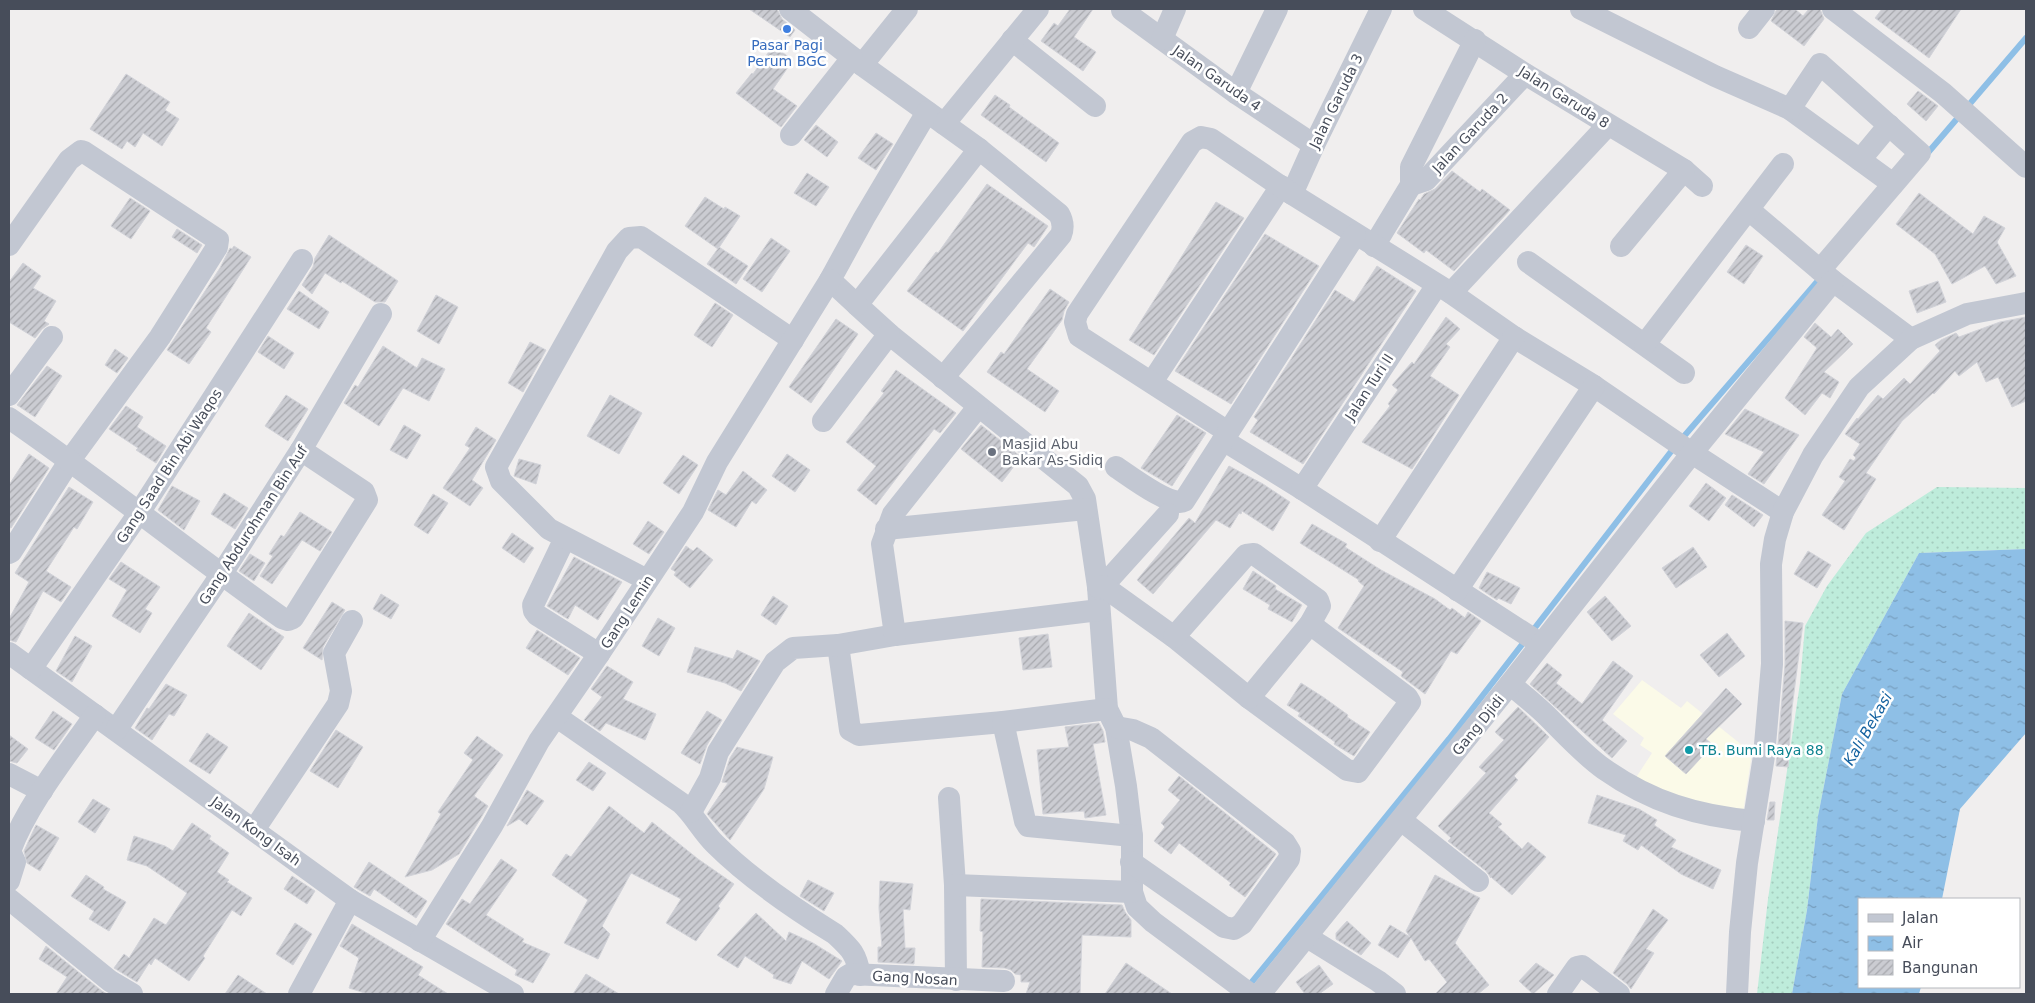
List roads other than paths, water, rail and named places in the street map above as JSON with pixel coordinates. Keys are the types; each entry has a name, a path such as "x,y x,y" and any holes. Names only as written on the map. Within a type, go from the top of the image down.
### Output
{"street":[{"path":"790,9 857,61 979,149 1059,214 1064,223 1061,235 943,378"},
{"path":"791,135 857,61 907,9"},
{"name":"Gang Lemin","path":"420,941 492,826 539,741 693,512 717,462 830,280 864,218 936,118 1012,40 1038,9"},
{"path":"1162,39 1175,9"},
{"path":"1236,93 1277,9"},
{"name":"Jalan Garuda 3","path":"1152,382 1286,190 1314,144 1380,9"},
{"name":"Jalan Garuda 8","path":"1424,9 1475,40 1525,74 1684,170 1702,186"},
{"path":"1581,9 1715,76 1790,109 1893,184"},
{"path":"1749,28 1764,9"},
{"path":"1834,9 1943,93 2026,167"},
{"name":"Jalan Garuda 4","path":"1122,10 1236,93 1314,144"},
{"path":"1012,40 1095,106"},
{"name":"Jalan Garuda 2","path":"1411,185 1411,167 1475,40"},
{"path":"1790,109 1820,64 1889,125 1860,160"},
{"name":"Jalan Garuda 2","path":"1116,467 1161,496 1181,503 1225,436 1365,240 1411,185 1426,180 1525,74"},
{"name":"Jalan Turi II","path":"1302,489 1444,289 1608,125"},
{"name":"Gang Djidi","path":"1260,994 1510,684 1692,452 1827,275 1893,184 1920,152 1889,125"},
{"path":"1541,644 1302,489 1225,436 1152,382 1079,336 1075,322 1077,314 1192,142 1201,137 1211,139 1286,190 1594,386 1783,512"},
{"path":"857,305 979,149"},
{"path":"9,245 69,160 81,151 218,240 218,247 160,337 70,460 9,553"},
{"path":"1645,344 1783,164"},
{"path":"1621,246 1684,170"},
{"path":"1749,210 1827,275 1911,339"},
{"path":"647,580 549,529 534,516 501,480 496,467 618,251 629,238 641,237 793,340"},
{"name":"Gang Saad Bin Abi Waqos","path":"31,669 140,513 302,260"},
{"path":"1528,262 1684,373"},
{"path":"830,280 889,334 1078,486 1085,499 1101,586 1099,610 1112,718 1132,836 1132,892 1137,907 1145,916 1250,994"},
{"path":"1736,994 1740,932 1764,756 1772,664 1771,564 1775,539 1783,512 1813,455 1860,387 1911,339 1967,314 2026,303"},
{"name":"Gang Abdurohman Bin Auf","path":"116,730 221,576 301,450 381,314"},
{"path":"823,421 889,334"},
{"path":"9,395 52,336"},
{"path":"1380,541 1514,336"},
{"path":"1457,590 1594,386"},
{"path":"895,635 882,544 886,529 893,514 978,407"},
{"path":"9,418 70,460 221,576 282,618 288,620 293,618 367,500 364,492 301,450"},
{"path":"886,529 1086,509"},
{"path":"1101,586 1168,514"},
{"path":"565,538 533,605 534,611 537,616 599,654"},
{"path":"1174,637 1246,555 1250,553 1318,600 1320,606 1310,624 1249,698"},
{"path":"1101,586 1174,637 1249,698 1347,770 1355,773 1359,771 1410,702 1310,624"},
{"path":"691,812 710,778 718,752 733,726 756,695 775,662 793,648 838,645 895,635 1099,610"},
{"path":"254,830 338,704 340,691 334,654 352,621"},
{"path":"838,645 850,730 856,734 1003,722 1112,718 1152,738 1285,843 1290,851 1289,859 1242,924 1234,929 1224,927 1131,862"},
{"name":"Jalan Kong Isah","path":"9,653 350,900 513,994"},
{"path":"1510,684 1547,716 1575,746 1603,769 1630,785 1660,801 1690,811 1719,818 1754,822"},
{"path":"9,881 15,862 10,850 14,841 42,791 95,715"},
{"path":"557,716 681,803 691,812 715,844 751,875 835,934 858,959 860,975"},
{"path":"1003,722 1025,821 1028,826 1132,836"},
{"path":"9,774 42,791"},
{"path":"949,798 955,885 956,980"},
{"path":"1401,820 1478,882"},
{"path":"955,885 1132,892"},
{"path":"9,900 110,980 132,994"},
{"path":"299,994 350,900"},
{"path":"1307,937 1395,994"},
{"path":"1558,994 1577,968 1582,966 1619,994"},
{"name":"Gang Nosan","path":"836,994 847,976 1004,981"}],"water":[{"name":"Kali Bekasi","path":"2026,549 2026,733 1960,809 1942,898 1858,898 1858,988 1921,988 1919,994 1792,994 1807,910 1818,816 1842,694 1919,553"}],"waterway":[{"path":"1926,155 2026,38"},
{"path":"1247,988 1449,739 1673,449 1822,276"}],"place":[{"name":"Pasar Pagi Perum BGC","path":"787,29"},
{"name":"Masjid Abu Bakar As-Sidiq","path":"992,452"},
{"name":"TB. Bumi Raya 88","path":"1689,750"}]}
